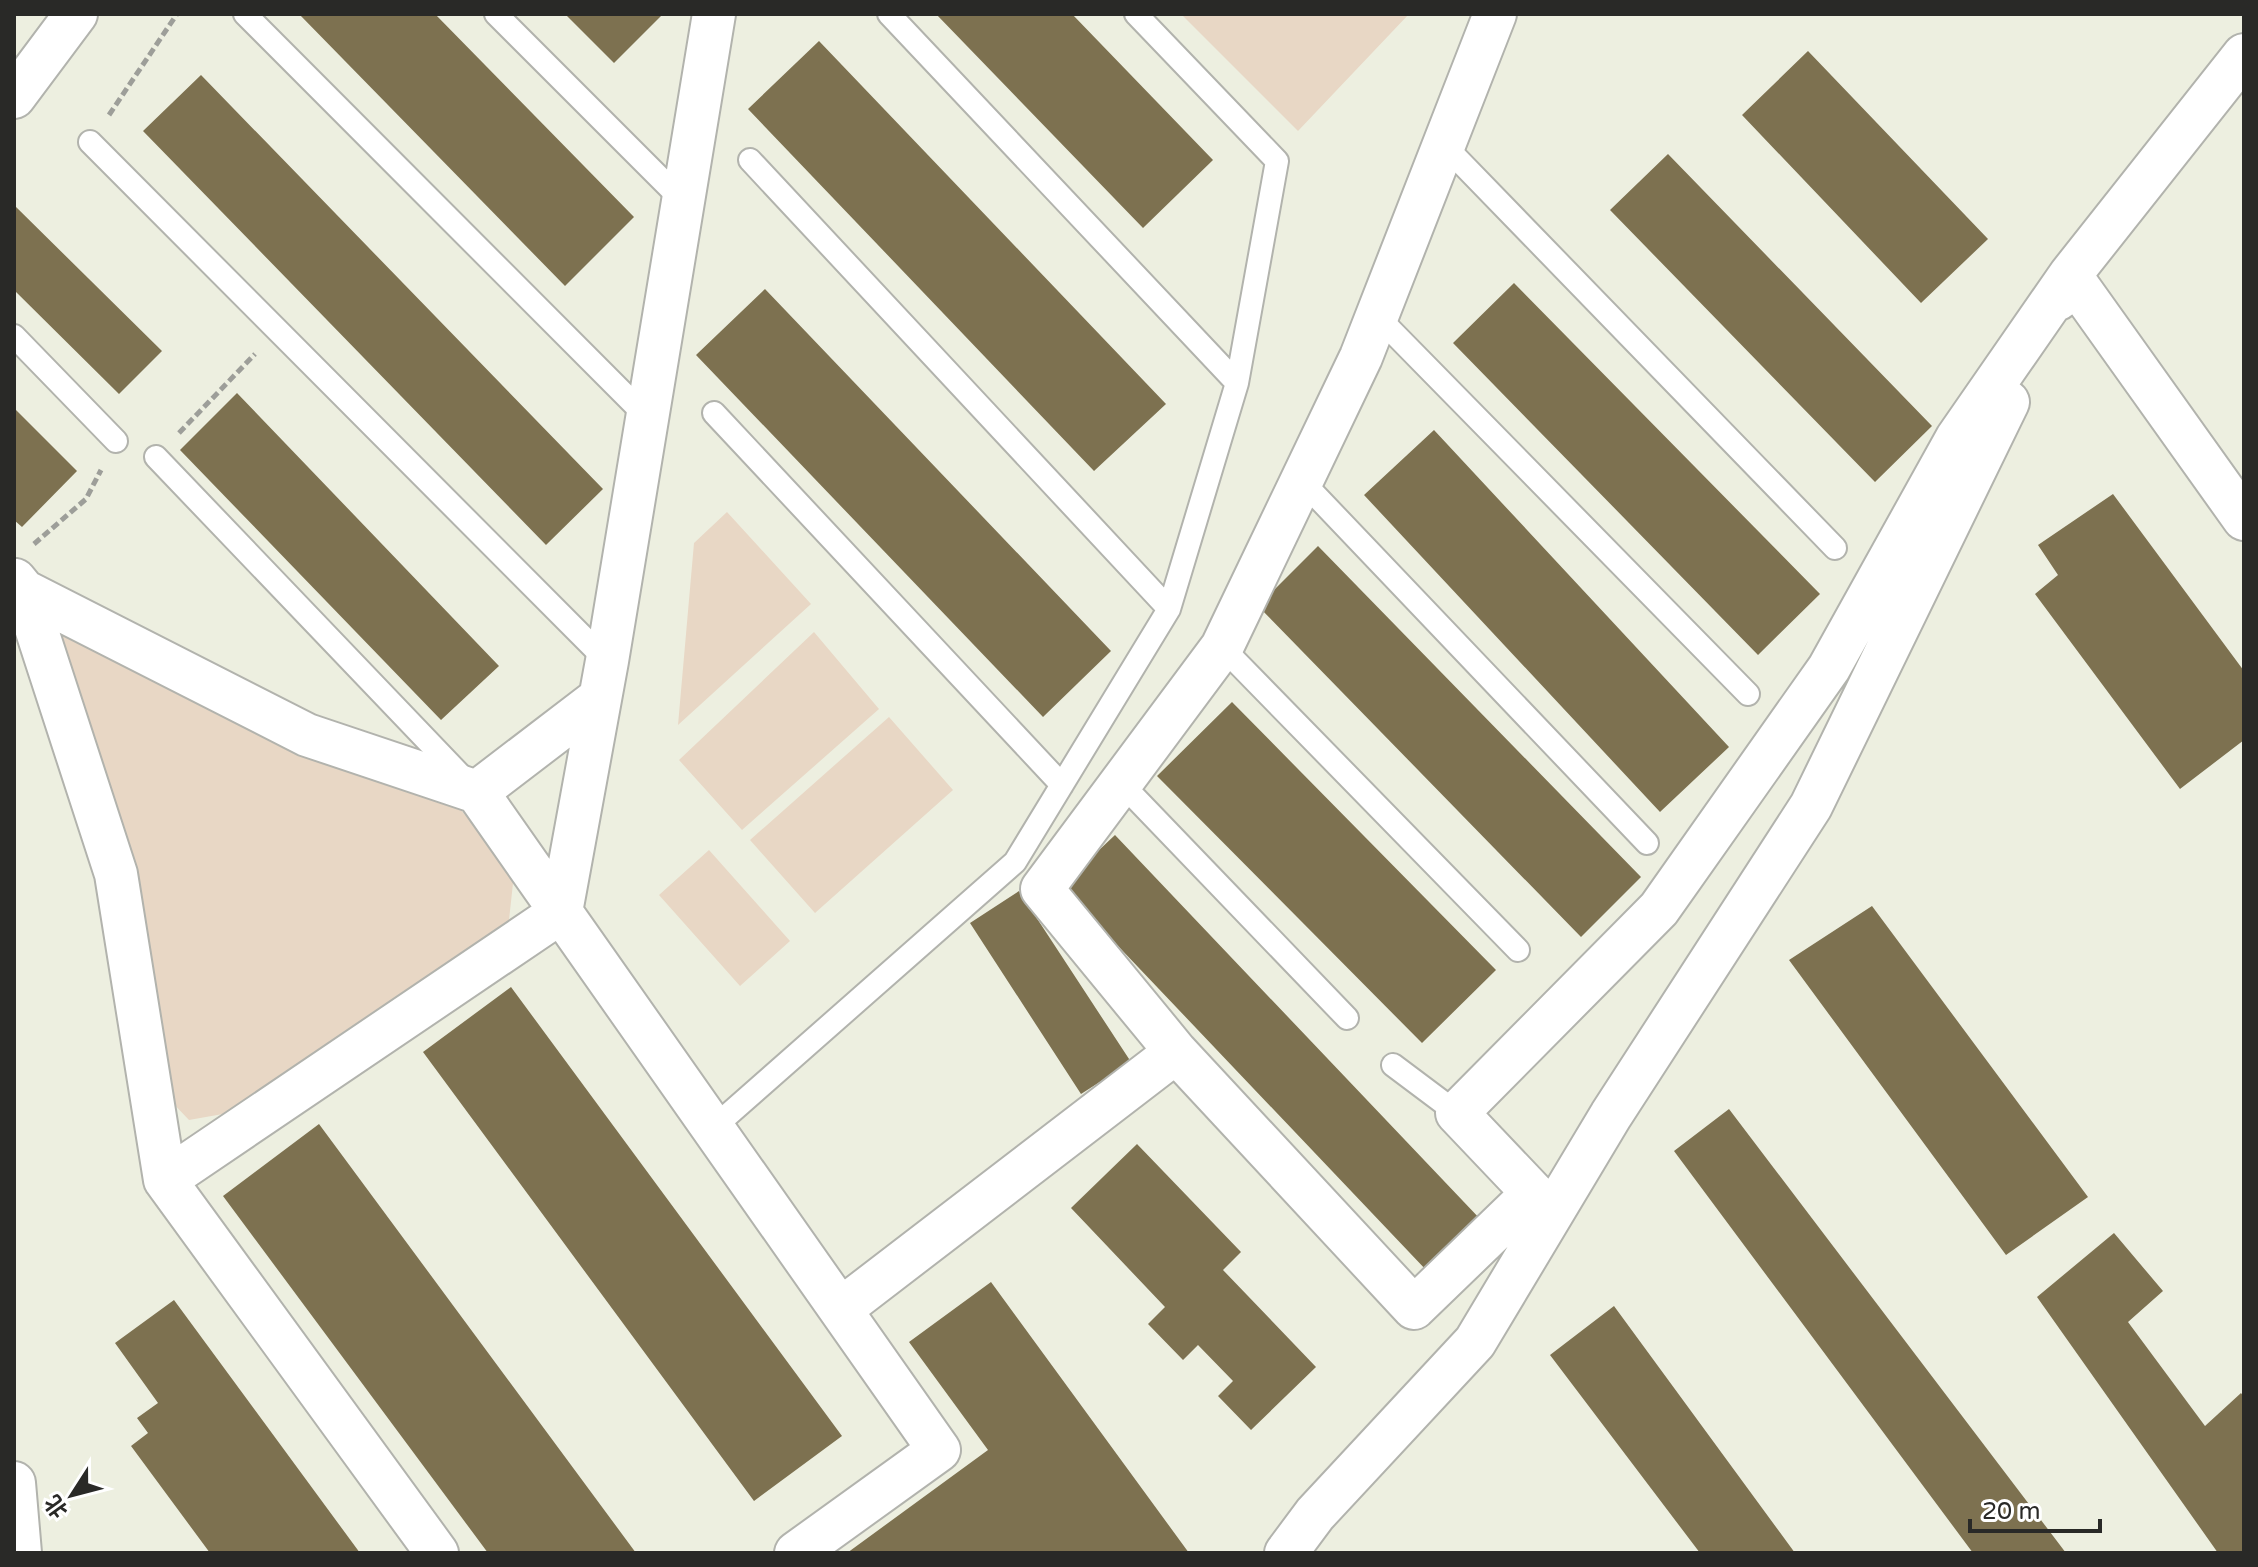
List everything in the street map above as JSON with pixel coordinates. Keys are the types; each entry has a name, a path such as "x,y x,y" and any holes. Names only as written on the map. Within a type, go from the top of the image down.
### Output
{"street":[{"path":"14,97 76,14"},
{"path":"165,1180 561,912 604,680 681,199 714,14"},
{"path":"1495,14 1377,316 1222,647 1042,889 1176,1052 1414,1308 1533,1193 1457,1113 1659,909 1829,668 1957,438 2070,275 2244,55"},
{"path":"2070,275 2244,519"},
{"path":"1286,1553 1315,1514 1475,1342 1611,1115 1811,806 2070,275"},
{"path":"20,571 307,735 477,792 939,1450 796,1553"},
{"path":"20,571 116,874 165,1180 437,1553"},
{"path":"477,792 604,680"},
{"path":"841,1309 1176,1052"}],"lane":[{"path":"245,14 646,416"},
{"path":"496,14 681,199"},
{"path":"889,14 1237,383"},
{"path":"713,1128 1015,862 1169,609 1237,383 1277,161 1136,14"},
{"path":"90,142 278,330 604,680"},
{"path":"1444,145 1835,548"},
{"path":"750,160 1169,609"},
{"path":"1377,316 1748,694"},
{"path":"14,336 116,441"},
{"path":"714,413 1062,785"},
{"path":"156,457 477,792"},
{"path":"1302,481 1647,843"},
{"path":"1222,647 1518,950"},
{"path":"1121,783 1347,1018"},
{"path":"1393,1065 1457,1113"}],"path":[{"path":"90,142 177,14"},
{"path":"156,457 278,330"},
{"path":"20,571 31,546 86,499 116,441"}],"shaded area":[{"path":"14,14 2244,14 2244,1553 14,1553"},
{"path":"1181,14 1409,14 1298,131"},
{"path":"727,512 811,604 678,725 694,543"},
{"path":"79,630 461,810 514,874 509,920 234,1112 189,1120 167,1097 57,636"},
{"path":"814,632 879,709 742,830 679,760"},
{"path":"889,717 953,790 815,913 750,840"},
{"path":"709,850 790,941 740,986 659,895"}],"building":[{"path":"299,14 435,14 634,217 565,286"},
{"path":"565,14 663,14 614,63"},
{"path":"936,14 1072,14 1213,160 1143,228"},
{"path":"819,41 1166,404 1094,471 748,109"},
{"path":"1808,51 1988,239 1921,303 1742,115"},
{"path":"201,75 603,489 546,545 143,131"},
{"path":"1668,154 1932,426 1875,482 1610,210"},
{"path":"14,205 162,351 119,394 14,290"},
{"path":"1514,283 1820,594 1758,655 1453,343"},
{"path":"765,289 1111,651 1043,717 696,355"},
{"path":"237,393 499,666 441,720 180,450"},
{"path":"14,408 77,471 22,527 14,520"},
{"path":"1434,430 1729,747 1660,812 1364,495"},
{"path":"2113,494 2244,671 2244,740 2180,789 2035,594 2058,575 2038,545"},
{"path":"1318,546 1641,877 1581,937 1258,606"},
{"path":"1232,702 1496,970 1422,1043 1157,776"},
{"path":"1115,835 1482,1221 1428,1272 1061,886"},
{"path":"1019,891 1131,1062 1081,1094 970,923"},
{"path":"1872,906 2088,1197 2006,1255 1789,960"},
{"path":"511,987 842,1436 754,1501 423,1052"},
{"path":"1729,1109 2066,1553 1973,1553 1674,1151"},
{"path":"319,1124 636,1553 488,1553 223,1196"},
{"path":"1137,1144 1241,1252 1223,1270 1316,1367 1251,1430 1218,1396 1233,1381 1198,1345 1183,1360 1148,1324 1165,1307 1071,1208"},
{"path":"2114,1233 2163,1291 2128,1322 2205,1426 2241,1393 2244,1397 2244,1553 2218,1553 2037,1297"},
{"path":"991,1282 1189,1553 847,1553 988,1450 909,1342"},
{"path":"174,1300 360,1553 210,1553 131,1446 148,1433 137,1418 158,1403 115,1343"},
{"path":"1614,1306 1795,1553 1700,1553 1550,1355"}]}
